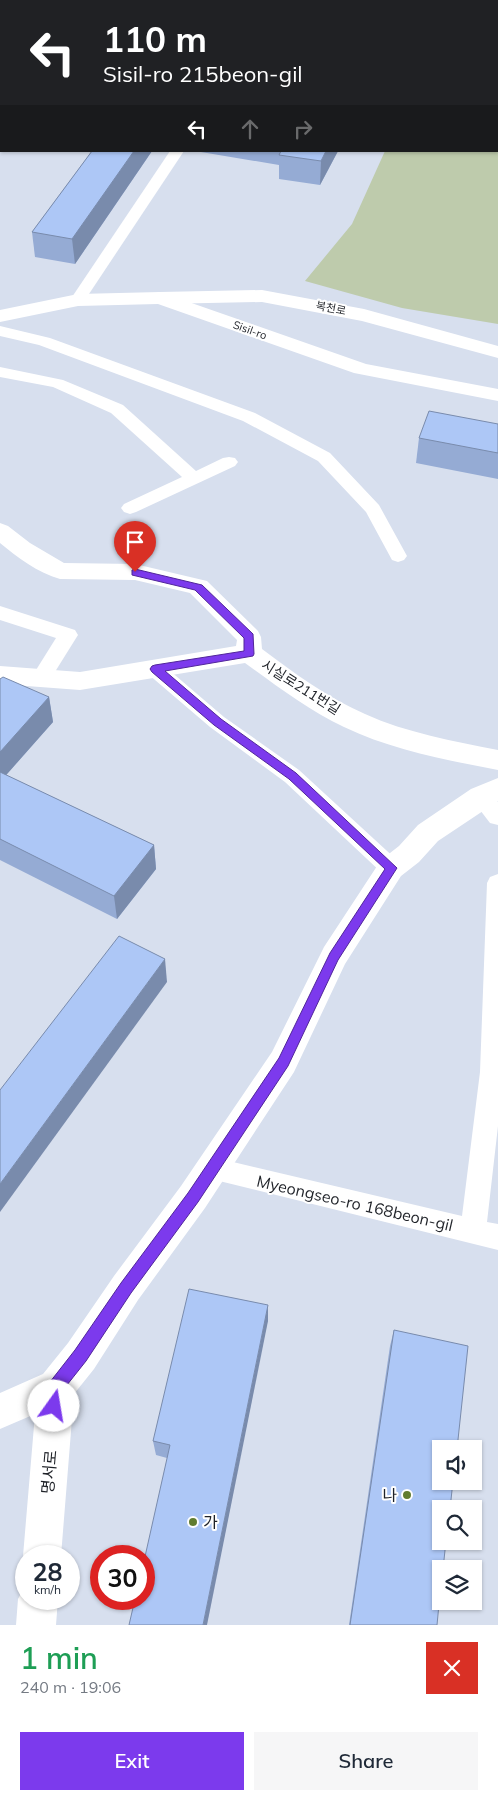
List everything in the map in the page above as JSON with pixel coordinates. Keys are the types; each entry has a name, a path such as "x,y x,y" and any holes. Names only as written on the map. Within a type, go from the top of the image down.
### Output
{"street":[{"name":"복천로","path":"160,298 262,296 364,315 498,352"},
{"name":"Sisil-ro","path":"0,316 78,300 160,298 361,369 498,394"},
{"name":"시실로211번길","path":"0,530 22,549 60,571 135,572 198,587 249,637 249,654 290,684 355,721 434,748 498,760"},
{"path":"0,675 80,681 249,654"},
{"path":"0,1411 56,1388 81,1356 126,1288 212,1170 283,1062 334,956 392,868 409,854 428,833 492,801"},
{"name":"명서로","path":"43,1545 56,1388"},
{"path":"36,1625 37,1610"}],"lane":[{"path":"78,300 176,152"},
{"path":"0,331 44,341 248,417 324,457 373,509 398,556"},
{"path":"0,372 57,383 117,409 192,477"},
{"path":"130,508 192,477 229,462"},
{"path":"0,613 68,635 41,678"},
{"path":"155,669 218,722 292,776 392,868"},
{"path":"473,1231 492,1072 498,883"},
{"name":"Myeongseo-ro 168beon-gil","path":"212,1170 498,1237"}],"green space":[{"path":"385,152 498,152 498,324 402,308 305,281 352,224"}],"building":[{"path":"91,152 133,152 72,239 32,232"},
{"path":"280,152 326,152 321,161 279,155"},
{"path":"429,411 498,424 498,453 419,438"},
{"path":"3,677 49,697 0,752 0,679"},
{"path":"0,772 154,845 114,896 0,839"},
{"path":"119,936 165,959 0,1184 0,1090"},
{"name":"가","path":"189,1289 268,1305 203,1625 129,1625 132,1610 155,1610 155,1545 148,1545 170,1445 153,1441"},
{"name":"나","path":"394,1330 468,1346 458,1440 432,1440 432,1490 452,1490 451,1500 432,1500 432,1550 445,1550 444,1560 432,1560 432,1610 438,1610 437,1625 350,1625"}],"place":[{"name":"나","path":"407,1495"},
{"name":"가","path":"193,1522"}],"route":[{"path":"54,1406 56,1388 81,1356 126,1288 193,1197 283,1062 334,956 392,868 292,776 218,722 155,669 249,654 249,637 198,587 135,572"}]}
